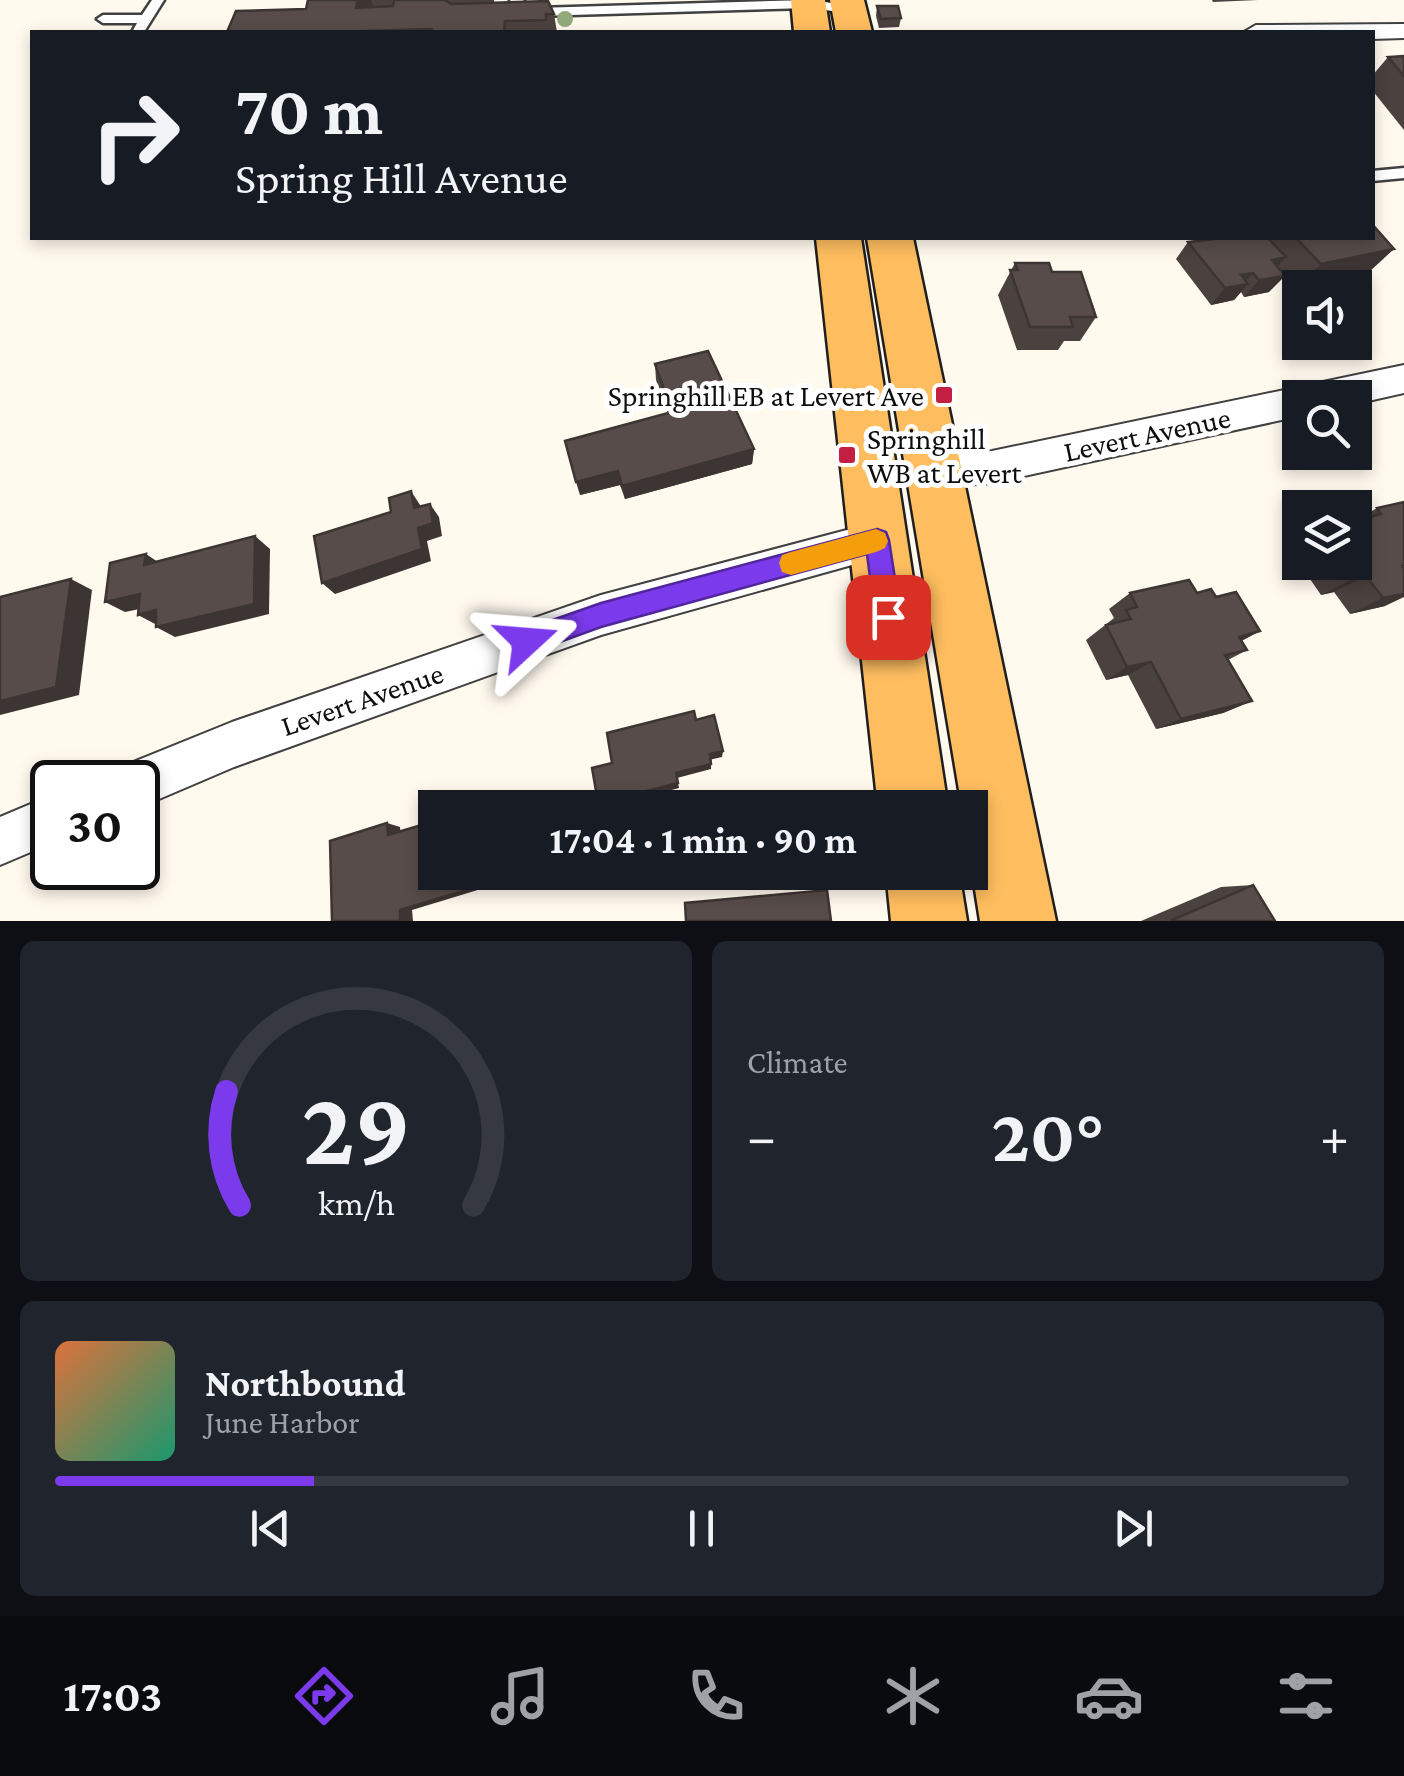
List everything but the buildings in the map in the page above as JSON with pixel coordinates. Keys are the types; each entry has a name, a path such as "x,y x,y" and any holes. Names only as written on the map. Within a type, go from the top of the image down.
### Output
{"main road":[{"path":"838,240 912,790"},
{"path":"890,240 1018,921"},
{"path":"925,890 929,921"}],"street":[{"path":"1375,31 1404,31"},
{"path":"1372,386 1404,379"},
{"name":"Levert Avenue","path":"934,471 992,467 1282,405"},
{"name":"Levert Avenue","path":"160,775 232,744 601,615 877,540"},
{"path":"0,841 30,828"}],"lane":[{"path":"103,20 141,26 158,0"},
{"path":"506,18 518,15 520,4 557,12 850,14"},
{"path":"1375,176 1404,173"}],"slow traffic":[{"path":"791,563 876,541"}],"place":[{"name":"Springhill EB at Levert Ave","path":"944,395"},
{"name":"Springhill WB at Levert","path":"847,455"}],"route":[{"path":"527,641 601,615 877,540 888,617"}]}
